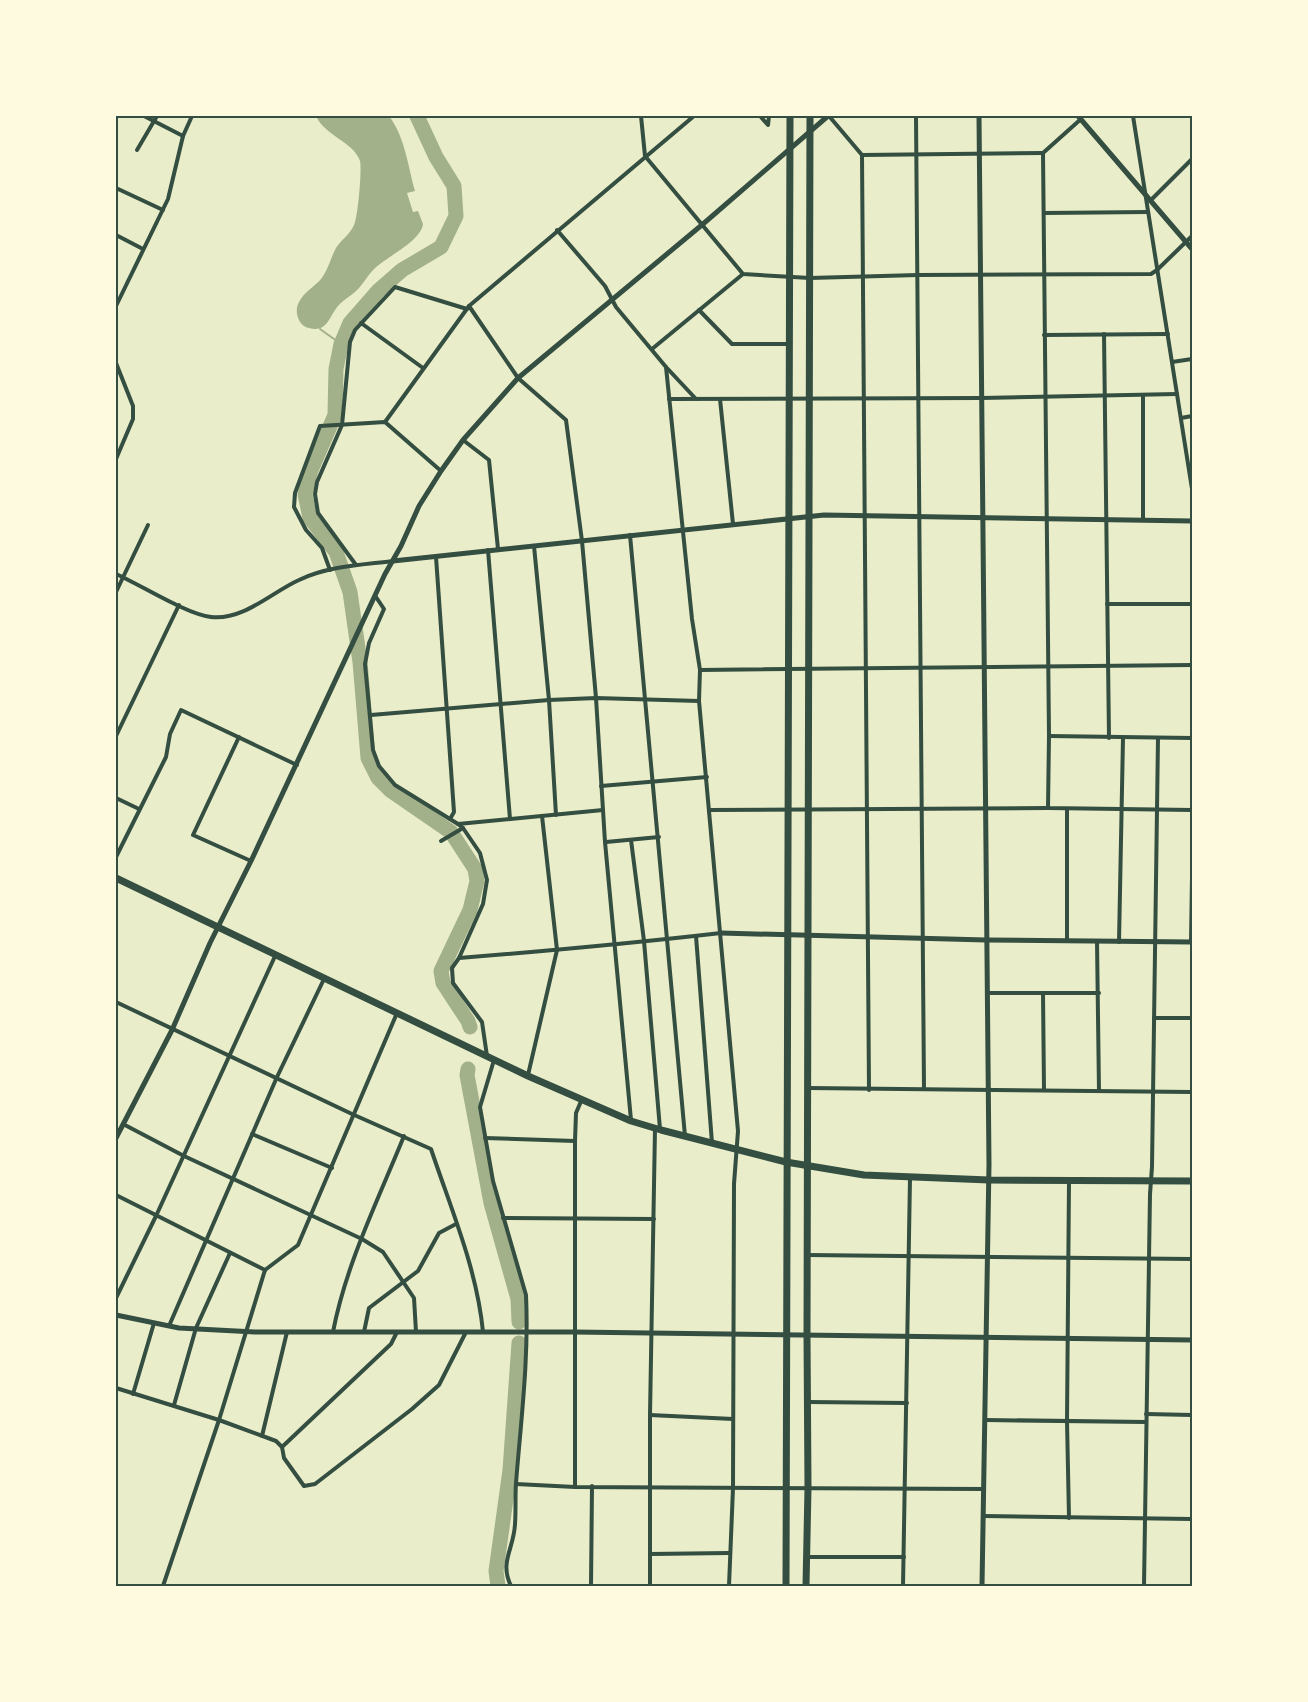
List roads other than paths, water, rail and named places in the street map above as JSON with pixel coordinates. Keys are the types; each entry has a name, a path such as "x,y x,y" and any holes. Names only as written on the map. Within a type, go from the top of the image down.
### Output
{"main road":[{"path":"786,1587 790,116"},
{"path":"806,1587 810,116"},
{"path":"116,878 528,1076 631,1120 685,1137 807,1167 864,1175 989,1180 1192,1181"}],"street":[{"path":"144,116 183,136"},
{"path":"137,150 157,116"},
{"path":"116,306 173,185 183,136 192,116"},
{"path":"641,116 645,156 743,274"},
{"path":"385,422 468,307 694,116"},
{"path":"760,116 768,125 769,116"},
{"path":"116,1138 172,1029 419,506 441,471 464,440 518,378 829,116 862,155 869,1090"},
{"path":"916,116 924,1089"},
{"path":"980,116 989,1180 982,1587"},
{"path":"1133,116 1177,394 1191,465 1192,489"},
{"path":"862,155 1043,153 1079,117 1192,249"},
{"path":"1043,153 1048,808"},
{"path":"1150,201 1192,159"},
{"path":"116,188 163,210"},
{"path":"1044,213 1148,212"},
{"path":"557,230 604,286 616,308 696,399"},
{"path":"116,235 143,249"},
{"path":"652,350 743,274 810,278 1151,274 1192,236"},
{"path":"356,565 318,513 315,494 317,482 339,425 350,342 361,323 395,287 468,307 518,378 566,420 582,541 596,698 605,842 631,1120"},
{"path":"699,310 732,344 788,344"},
{"path":"361,323 423,368"},
{"path":"1104,334 1109,738"},
{"path":"1044,335 1168,334"},
{"path":"1172,362 1192,359"},
{"path":"116,363 134,412 116,459"},
{"path":"666,367 692,619 700,670 699,701 738,1131 734,1184 733,1488 729,1587"},
{"path":"669,399 982,398 1177,394"},
{"path":"1143,395 1143,520"},
{"path":"720,399 733,524"},
{"path":"1181,418 1192,416"},
{"path":"332,569 322,548 306,530 294,507 295,493 320,426 385,422 441,471"},
{"path":"464,440 489,460 498,549"},
{"path":"116,574 179,605 212,617 230,616 299,579 332,569 789,517 919,516 1192,521"},
{"path":"116,592 148,525"},
{"path":"630,535 685,1137"},
{"path":"534,545 549,700 556,815"},
{"path":"488,550 510,819"},
{"path":"436,557 454,812 450,819"},
{"path":"376,597 384,609 369,643 365,664 373,750 379,766 395,785 463,828 480,854 487,880 483,904 459,958 452,968 453,983 482,1022 490,1058 480,1107 493,1181 526,1295 527,1332 515,1527 505,1572 511,1587"},
{"path":"1107,604 1192,604"},
{"path":"116,736 179,605"},
{"path":"700,670 1192,665"},
{"path":"371,715 549,700 596,698 699,701"},
{"path":"116,857 166,757 170,734 181,710 297,765"},
{"path":"1049,736 1192,738"},
{"path":"239,737 192,835 251,861"},
{"path":"1119,942 1124,738"},
{"path":"1144,1587 1158,738"},
{"path":"601,786 707,777"},
{"path":"116,798 140,809"},
{"path":"709,810 868,808 1192,810"},
{"path":"1067,809 1068,940"},
{"path":"458,824 603,810"},
{"path":"528,1076 557,950 542,816"},
{"path":"441,842 463,828"},
{"path":"605,842 658,837"},
{"path":"631,840 644,941 658,1129 654,1219 650,1587"},
{"path":"459,958 616,945 721,933 986,940 1192,942 1192,878"},
{"path":"696,936 712,1144"},
{"path":"1097,941 1099,1091"},
{"path":"116,1298 276,954"},
{"path":"169,1326 277,1077 324,978"},
{"path":"987,993 1099,993"},
{"path":"1043,993 1044,1090"},
{"path":"116,1002 431,1149 480,1307 483,1332"},
{"path":"163,1587 219,1420 265,1270 298,1245 397,1013"},
{"path":"1154,1018 1192,1018"},
{"path":"807,1088 1192,1092"},
{"path":"575,1487 575,1141 576,1113 582,1099"},
{"path":"123,1124 184,1156 362,1239 383,1252 414,1298 416,1332"},
{"path":"252,1134 332,1168"},
{"path":"333,1332 338,1306 362,1239 404,1136"},
{"path":"485,1138 575,1141"},
{"path":"903,1587 910,1178"},
{"path":"1069,1181 1066,1421 1069,1518"},
{"path":"116,1195 265,1270"},
{"path":"503,1218 654,1219"},
{"path":"364,1332 369,1308 418,1271 439,1233 456,1224"},
{"path":"174,1406 196,1328 230,1253"},
{"path":"807,1255 1192,1259"},
{"path":"116,1315 169,1326 287,1332 574,1332 1192,1340"},
{"path":"133,1394 154,1323"},
{"path":"262,1436 287,1332"},
{"path":"282,1447 391,1344 397,1332"},
{"path":"116,1388 219,1420 276,1441 282,1447 284,1458 304,1486 315,1484 439,1385 466,1332"},
{"path":"808,1402 907,1403"},
{"path":"1146,1414 1192,1415"},
{"path":"651,1415 733,1419"},
{"path":"986,1420 1146,1422"},
{"path":"516,1484 575,1487 985,1489"},
{"path":"591,1587 592,1486"},
{"path":"984,1516 1192,1519"},
{"path":"650,1554 729,1553"},
{"path":"807,1557 904,1557"}],"waterway":[{"path":"417,116 436,157 454,186 456,216 441,247 402,270 378,291 350,323 341,344 336,369 335,415 311,470 305,494 310,518 336,552 350,592 360,662 368,758 378,778 390,790 451,832 475,869 477,881 470,910 441,971 443,983 470,1027"},
{"path":"320,329 341,344"},
{"path":"468,1069 467,1075 491,1203 518,1299 519,1322"},
{"path":"498,1586 496,1571 510,1470 519,1343"}]}
